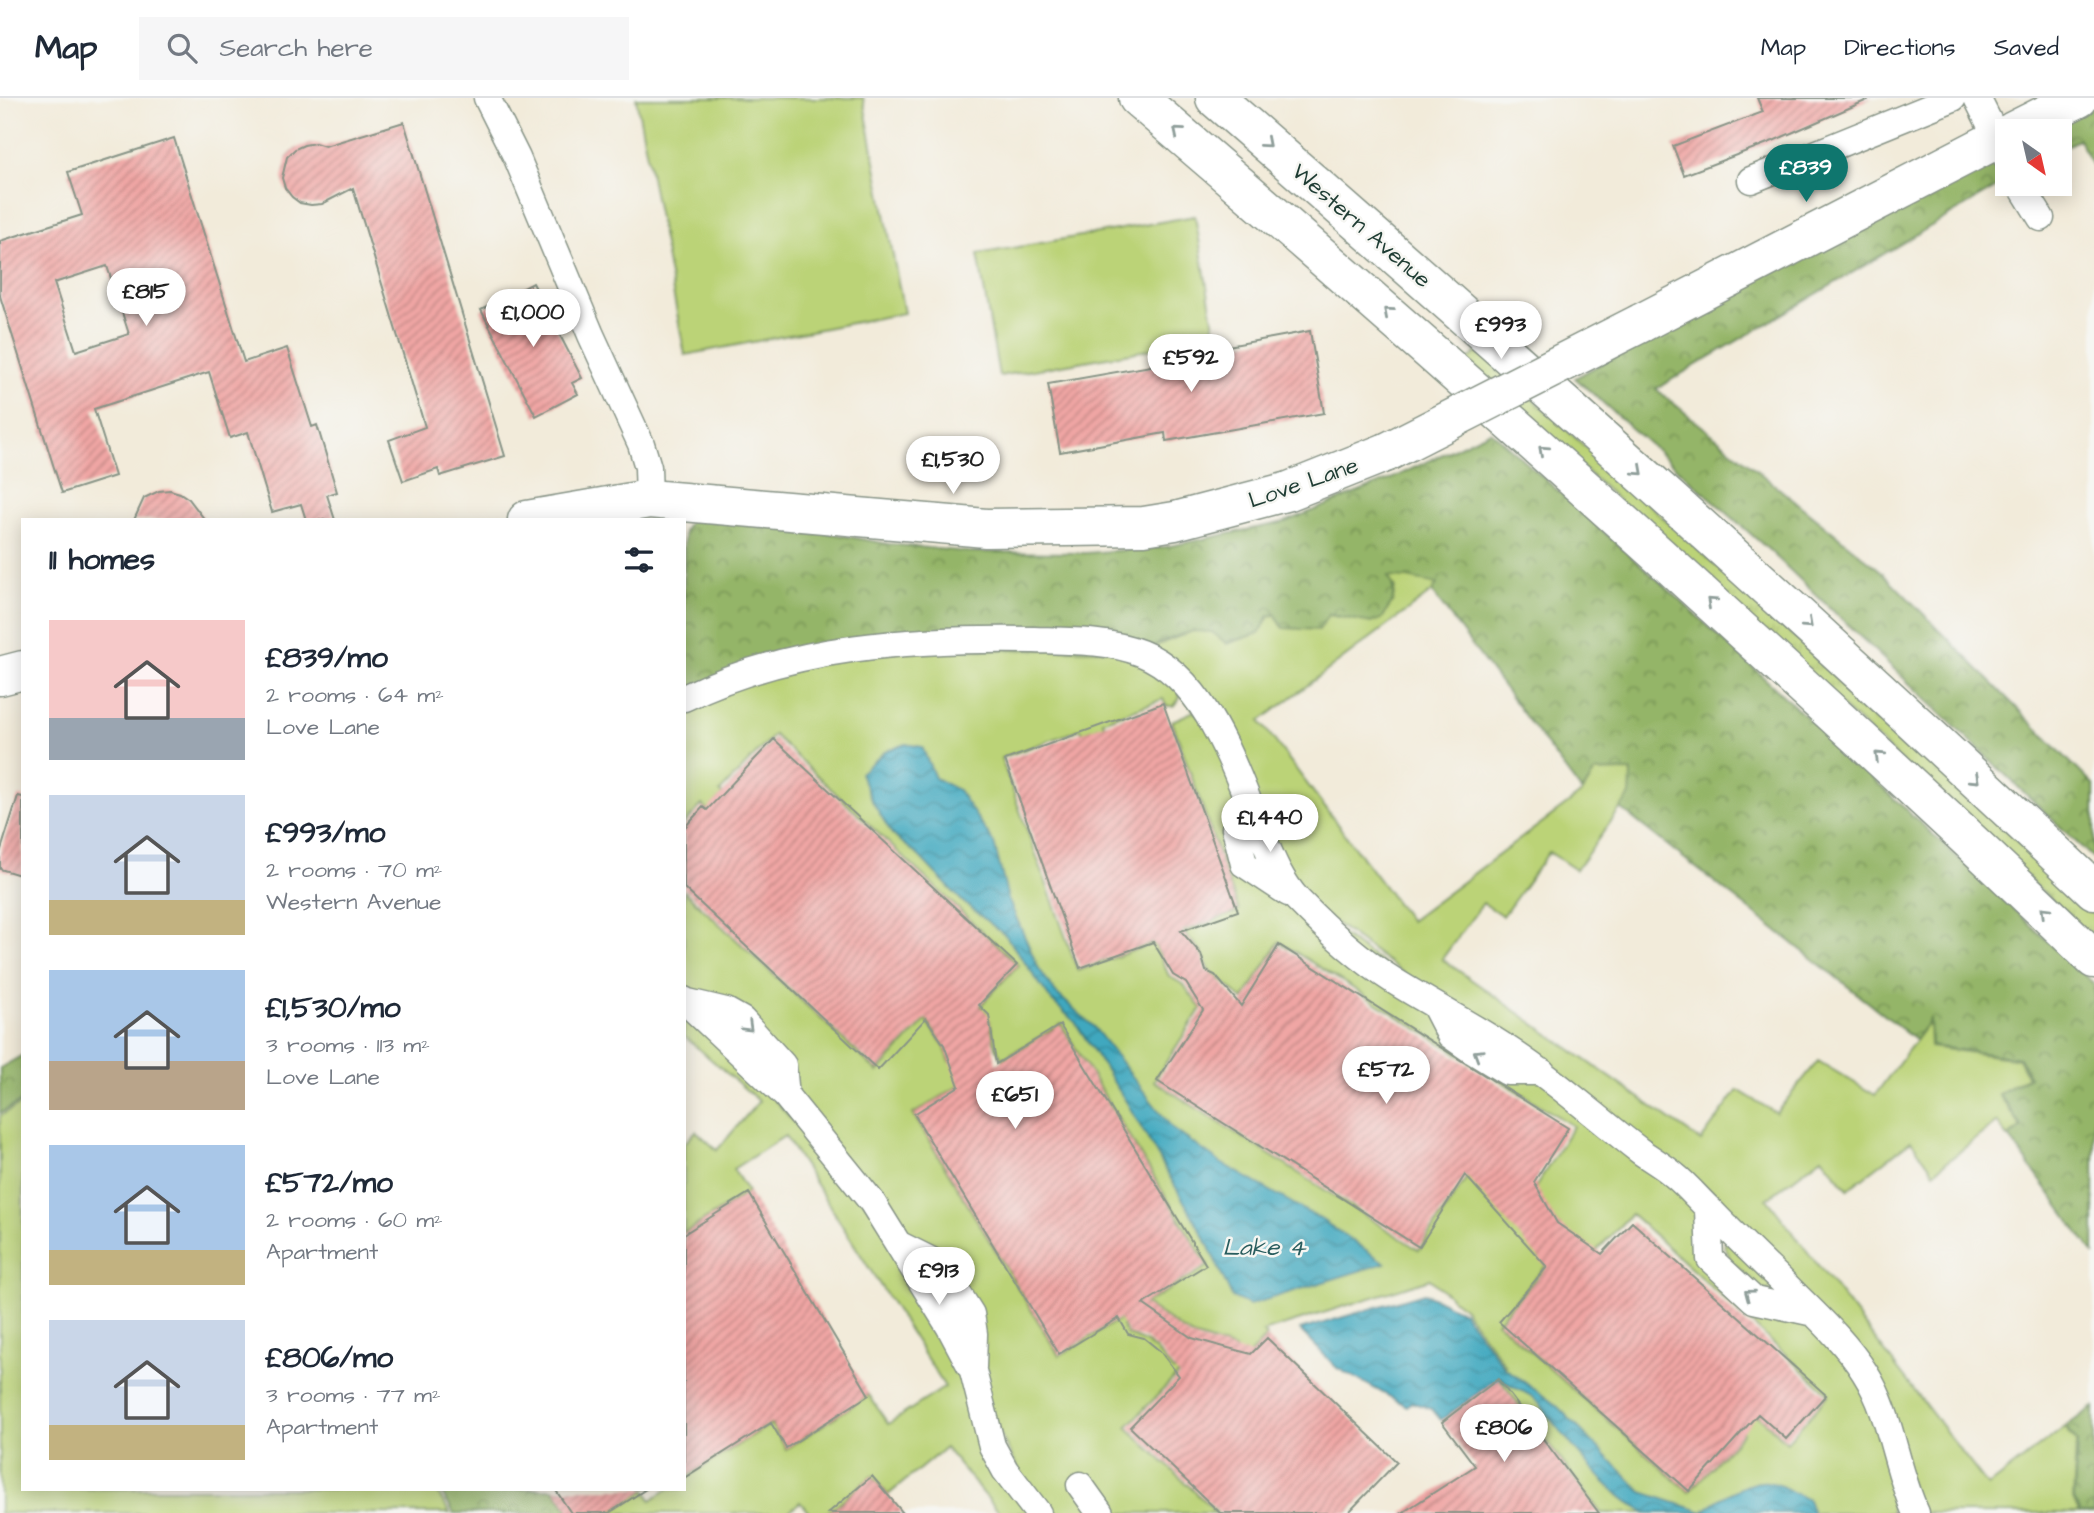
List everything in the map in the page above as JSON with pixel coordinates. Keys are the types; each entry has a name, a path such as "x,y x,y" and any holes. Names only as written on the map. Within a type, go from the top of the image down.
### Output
{"main road":[{"path":"1138,98 1439,357 1881,758 2094,959"},
{"name":"Western Avenue","path":"1215,98 1570,409 1878,688 2094,890"},
{"name":"Love Lane","path":"2042,119 2079,98"},
{"name":"Love Lane","path":"539,518 649,499 986,528 1144,526 1175,521 1289,491 1387,452 1995,146"},
{"path":"0,676 21,671"}],"street":[{"path":"487,98 517,158 591,335 641,444 648,467 649,499"},
{"path":"1751,180 1953,98"},
{"path":"1977,98 1995,124"},
{"path":"2027,196 2041,218"},
{"path":"686,697 749,670 823,652 876,646 1012,640 1094,643 1141,653 1177,675 1197,700 1226,747 1273,864 1295,897 1324,926 1393,981 1513,1052 1675,1175 1814,1313 1865,1372 1883,1415 1905,1500 1916,1513"},
{"path":"686,1002 786,1096 848,1171 900,1245 973,1371 992,1446 1005,1470 1038,1513"},
{"path":"1894,1513 1897,1463"},
{"path":"1080,1485 1100,1513"}],"green space":[{"path":"636,98 863,98 904,313 685,355"},
{"path":"2094,100 2094,168 2079,139 2072,143 2072,119 2054,119"},
{"path":"1995,148 1995,188 1656,389 1881,571 2094,786 2094,859 1770,551 1575,378"},
{"path":"1195,216 1216,338 999,376 978,254"},
{"path":"1479,350 1988,813 2094,915 2094,939 1467,361"},
{"path":"1491,431 1678,598 2094,984 2094,1254 2009,1137 2022,1127 1999,1094 2029,1077 2019,1058 1931,1046 1930,1020 1915,1039 1620,808 1630,795 1631,771 1595,772 1582,792 1432,592 1437,584 1389,577 1393,589 1391,603 1382,619 1370,623 1329,614 1318,630 1283,628 1275,614 1268,617 1260,633 1227,643 1216,636 1196,632 1177,636 1144,650 686,692 686,528 692,517 812,530 889,544 968,552 1086,553 1165,547 1285,522 1391,479"},
{"path":"1388,577 1437,584 1432,592 1260,721 1410,921 1582,793 1595,772 1631,771 1630,795 1576,870 1549,852 1503,916 1483,903 1442,959 1701,1141 1738,1090 1776,1113 1818,1061 1875,1095 1929,1022 1930,1047 2018,1059 2027,1077 1998,1094 2021,1127 2008,1137 1997,1122 1934,1172 1911,1141 1848,1189 1822,1157 1767,1199 1988,1486 2065,1427 2076,1442 2073,1499 2079,1513 1919,1513 1882,1404 1709,1207 1473,1024 1297,895 1235,761 1145,650 1193,631 1212,632 1227,644 1260,633 1268,618 1275,614 1283,628 1319,630 1328,615 1371,623 1382,619 1393,601 1395,587"},
{"path":"875,649 1119,650 1181,688 1179,700 1173,706 1166,706 1163,699 1103,721 1104,725 1083,733 1081,729 1001,758 1078,971 1154,943 1169,976 1184,985 1202,1007 1154,1081 1419,1250 1469,1174 1553,1258 1497,1322 1689,1492 1743,1433 1739,1428 1754,1412 1787,1442 1829,1394 1631,1214 1590,1258 1530,1196 1573,1126 1279,942 1243,1000 1209,971 1202,953 1184,932 1239,911 1172,721 1201,708 1231,761 1243,864 1540,1076 1703,1211 1705,1260 1813,1316 1844,1349 1895,1462 1891,1513 1601,1513 1499,1378 1506,1366 1464,1309 1430,1279 1263,1332 1267,1336 1227,1378 1222,1368 1235,1349 1192,1336 1145,1304 1208,1266 1061,1024 1002,1059 998,1052 988,1018 980,1006 1018,965 774,735 720,792 751,821 737,837 702,805 686,822 686,704 716,689"},
{"path":"686,893 878,1072 926,1020 944,1046 950,1062 956,1060 976,1075 913,1114 1059,1356 1130,1313 1122,1326 1127,1335 1154,1349 1173,1371 1181,1371 1127,1427 1217,1513 1041,1513 901,1243 686,1000"},
{"path":"686,1004 871,1202 1037,1513 1000,1513 945,1448 888,1495 872,1476 827,1513 809,1513 800,1502 787,1513 609,1513 644,1491 651,1500 665,1491 686,1491 686,1478 771,1424 786,1449 869,1395 888,1424 945,1387 785,1136 733,1169 748,1192 686,1232 686,1142 696,1131 717,1150 759,1101 686,1038"},
{"path":"21,1056 21,1102 0,1113 0,1068"},
{"path":"21,1104 21,1491 436,1491 450,1513 0,1513 0,1116"},
{"path":"1727,1241 1780,1291 1762,1290 1731,1261 1724,1244"},
{"path":"2094,1407 2094,1513 2080,1513 2074,1499 2077,1442 2066,1426"},
{"path":"440,1491 555,1491 570,1513 454,1513"}],"water":[{"name":"Lake 4","path":"906,744 922,747 935,778 958,790 994,843 1008,899 1038,967 1055,992 1093,1026 1173,1129 1221,1163 1322,1220 1385,1263 1249,1305 1232,1297 1204,1236 1127,1103 1075,1022 1052,1001 1006,936 963,902 919,856 892,834 871,799 860,773 886,751"},
{"path":"1424,1293 1463,1312 1505,1368 1556,1405 1642,1492 1703,1512 1743,1487 1753,1483 1770,1482 1808,1500 1813,1513 1647,1513 1621,1497 1596,1473 1536,1400 1500,1377 1441,1420 1432,1409 1411,1402 1407,1406 1337,1368 1300,1330"}],"building":[{"path":"1757,98 1872,98 1773,141 1684,175 1673,146 1763,112"},
{"path":"404,122 505,456 440,476 438,469 403,481 389,440 425,427 353,188 322,204 311,205 300,203 292,197 282,178 287,157 295,149 315,143 325,146"},
{"path":"174,138 244,362 287,348 312,427 317,425 337,492 327,495 334,518 305,518 301,504 272,512 248,432 230,438 209,372 94,409 115,476 62,493 0,296 0,241 82,215 68,172","holes":["107,266 129,334 76,351 54,283"]},
{"path":"533,283 582,378 572,383 578,394 536,416 481,310"},
{"path":"1310,331 1324,413 1166,441 1165,433 1060,452 1048,384 1151,366 1151,360"},
{"path":"159,491 180,493 189,499 203,518 135,518 144,498"},
{"path":"1163,703 1238,911 1181,931 1201,954 1206,971 1215,975 1241,1006 1279,945 1568,1128 1534,1182 1557,1223 1602,1254 1632,1222 1826,1395 1786,1439 1758,1414 1689,1491 1499,1322 1547,1267 1465,1175 1419,1247 1157,1081 1203,1010 1186,983 1173,975 1153,942 1080,968 1005,760"},
{"path":"774,739 1017,965 979,1005 989,1015 996,1064 1060,1025 1206,1265 1143,1304 1192,1338 1213,1344 1251,1354 1267,1338 1397,1462 1348,1513 1220,1513 1130,1427 1179,1376 1160,1351 1144,1338 1128,1334 1119,1318 1059,1354 914,1114 959,1086 944,1045 926,1018 878,1070 686,890 686,826 703,807 707,810"},
{"path":"18,796 21,797 21,875 0,869 0,853"},
{"path":"749,1193 869,1395 786,1448 771,1423 686,1477 686,1233"},
{"path":"1498,1379 1599,1513 1402,1513 1475,1466 1442,1422"},
{"path":"872,1476 903,1513 828,1513"},
{"path":"556,1491 643,1491 609,1513 571,1513"}]}
